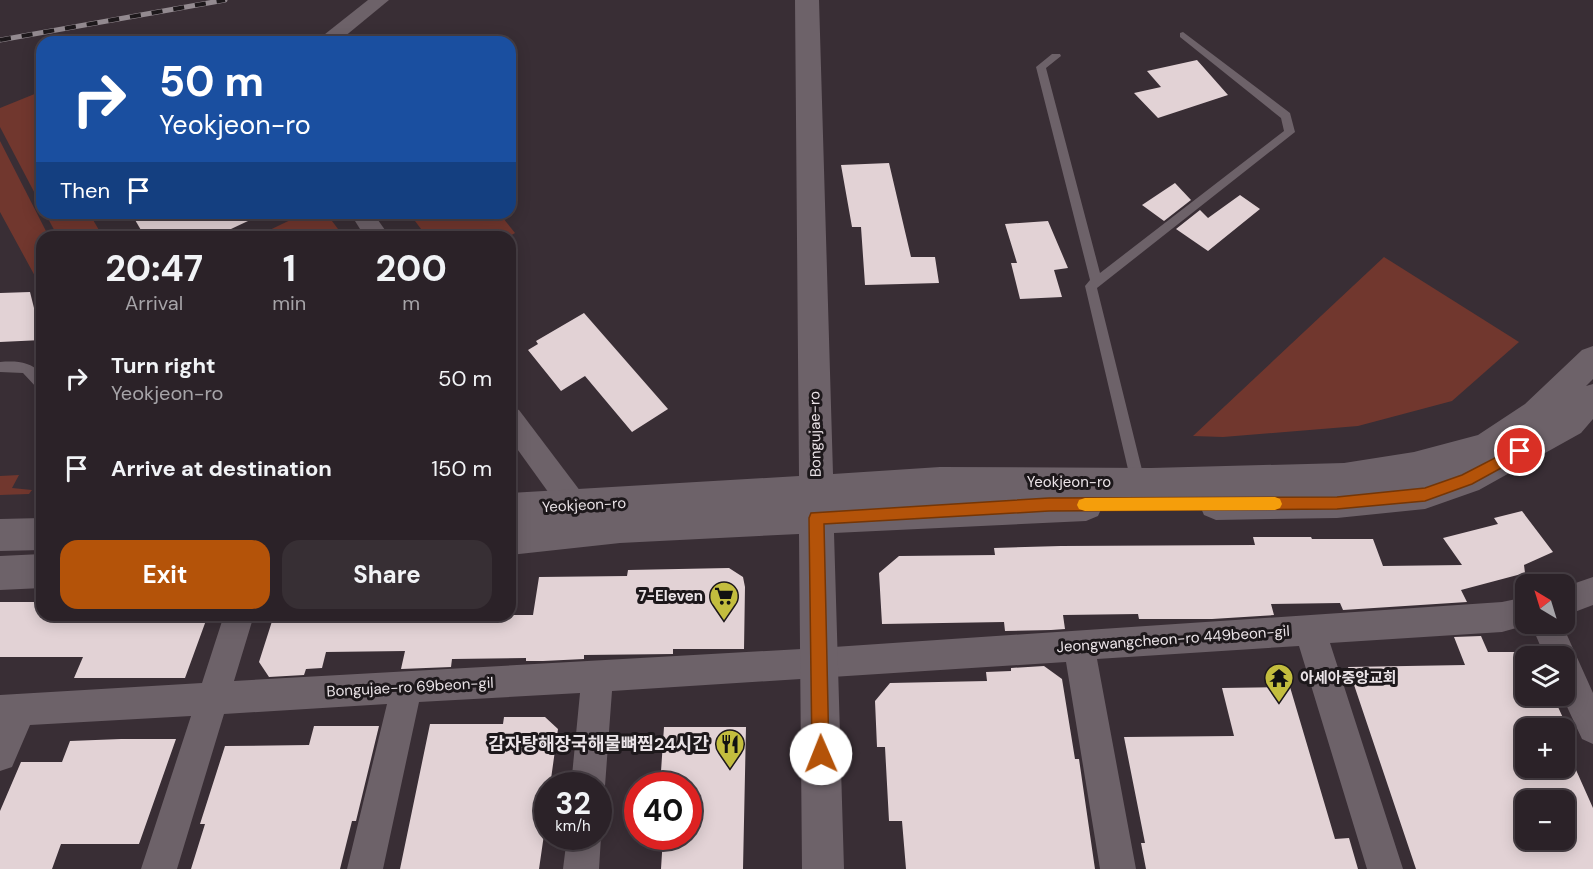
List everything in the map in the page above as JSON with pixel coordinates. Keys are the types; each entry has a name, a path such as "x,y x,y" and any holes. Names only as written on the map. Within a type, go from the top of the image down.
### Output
{"main road":[{"name":"Bongujae-ro","path":"807,0 823,869"},
{"name":"Yeokjeon-ro","path":"516,509 574,505 1337,503 1425,494 1467,479 1569,423 1582,403 1593,359"},
{"name":"Yeokjeon-ro","path":"516,537 816,504 940,482 1138,482 1344,478 1414,467 1487,447 1537,414 1582,403"},
{"path":"0,535 36,534"},
{"path":"0,573 36,571"}],"street":[{"path":"333,36 380,0"},
{"path":"516,426 574,505"},
{"path":"1575,598 1593,591"},
{"name":"Jeongwangcheon-ro 449beon-gil","path":"819,663 1515,614"},
{"path":"159,869 237,621"},
{"path":"1310,630 1385,869"},
{"path":"1079,646 1118,869"},
{"name":"Bongujae-ro 69beon-gil","path":"10,710 819,663"},
{"path":"589,772 597,676"},
{"path":"365,869 407,686"},
{"path":"1575,690 1593,728"},
{"path":"0,756 10,710"},
{"path":"581,869 583,850"}],"lane":[{"path":"1138,482 1091,286 1290,132 1286,116 1183,35"},
{"path":"1056,56 1041,67 1096,282"},
{"path":"0,367 22,366 36,374"}],"shaded area":[{"path":"36,93 36,196 0,127 0,108"},
{"path":"0,141 36,212 36,219 40,219 46,231 36,231 36,278 0,212"},
{"path":"48,219 92,219 100,231 55,231"},
{"path":"292,219 330,219 340,231 268,231"},
{"path":"414,219 504,219 513,231 422,231"},
{"path":"1384,257 1519,342 1452,401 1358,426 1223,437 1193,436"},
{"path":"19,475 12,488 32,490 29,494 0,495 0,476"}],"building":[{"path":"1197,60 1228,95 1158,118 1134,93 1161,87 1147,71"},
{"path":"889,163 911,257 935,257 939,283 865,285 861,227 852,227 841,165"},
{"path":"1175,183 1191,200 1164,221 1142,205"},
{"path":"1240,195 1260,209 1208,251 1176,229 1200,210 1208,218"},
{"path":"134,219 252,219 227,231 142,231"},
{"path":"1048,221 1068,268 1054,270 1062,297 1020,299 1011,263 1017,263 1005,224"},
{"path":"30,292 36,316 36,340 0,342 0,293"},
{"path":"584,313 668,409 632,432 585,376 561,391 528,350 538,344 536,341"},
{"path":"1522,511 1553,552 1524,565 1525,573 1461,590 1467,602 1343,610 1340,603 1271,604 1274,615 1212,619 1139,619 1138,614 1063,615 1065,629 1051,630 1005,631 1004,622 882,624 879,573 899,556 995,555 994,548 1255,545 1253,537 1311,537 1312,539 1373,539 1383,566 1462,565 1443,538 1498,524 1494,518"},
{"path":"729,568 743,577 745,587 744,649 673,649 673,654 584,655 584,659 543,661 526,661 526,658 452,659 451,667 401,669 405,651 326,652 322,668 306,669 304,675 269,677 259,662 272,621 516,621 516,615 533,615 539,577 627,576 628,570"},
{"path":"0,602 36,602 36,621 206,621 185,678 74,678 83,657 0,657"},
{"path":"1481,636 1488,652 1515,652 1515,706 1558,706 1563,718 1515,718 1515,778 1575,778 1575,768 1593,808 1593,869 1416,869 1348,667 1465,665 1454,637"},
{"path":"1044,666 1062,679 1075,759 1079,759 1095,869 906,869 902,821 889,821 885,747 877,747 875,701 890,683 987,681 986,672"},
{"path":"1290,687 1335,839 1349,838 1358,869 1146,869 1141,843 1145,843 1124,737 1234,736 1222,688"},
{"path":"504,717 545,717 558,729 552,772 534,772 534,850 542,850 539,869 400,869 430,724 503,724"},
{"path":"314,726 379,726 356,821 352,821 340,869 191,869 205,824 200,824 225,746 309,745"},
{"path":"664,727 746,727 743,869 661,869 662,850 702,850 702,772 661,772"},
{"path":"176,739 139,844 61,844 52,869 0,869 0,811 21,762 62,762 70,741"}],"railway":[{"path":"0,40 225,0"}],"slow traffic":[{"path":"1085,505 1275,504"}],"place":[{"name":"7-Eleven","path":"724,622"},
{"name":"아세아중앙교회","path":"1279,704"},
{"name":"감자탕해장국해물뼈찜24시간","path":"730,770"}],"route":[{"path":"821,754 816,518 1049,505 1337,503 1425,494 1467,479 1520,451"}]}
